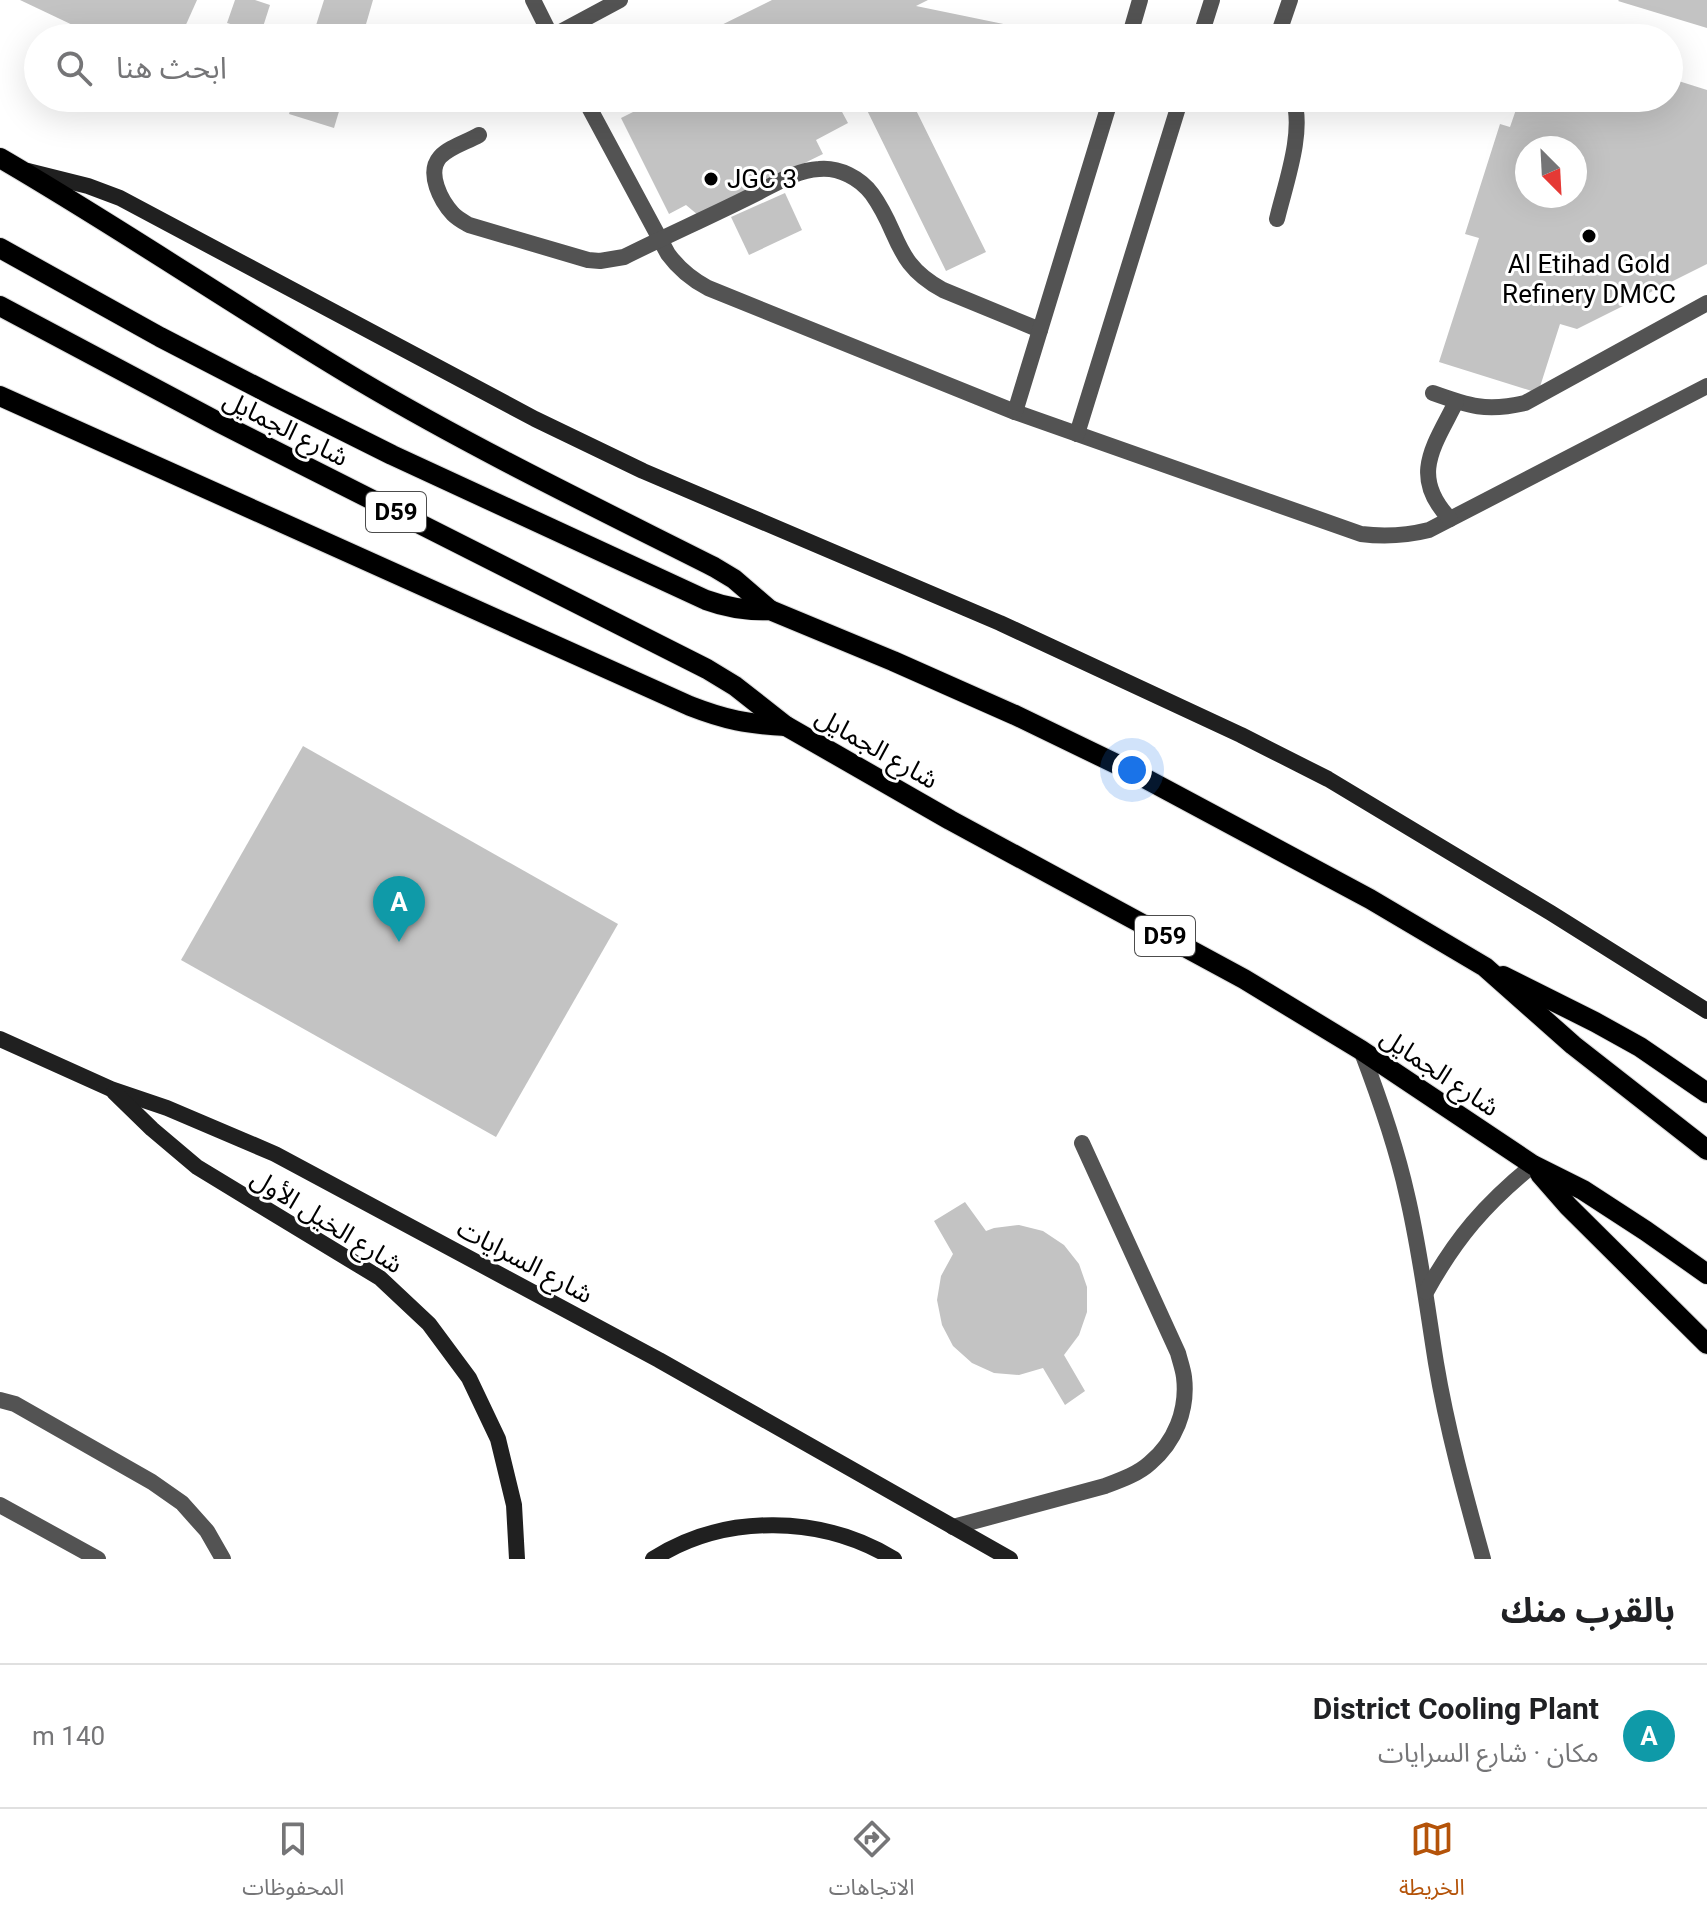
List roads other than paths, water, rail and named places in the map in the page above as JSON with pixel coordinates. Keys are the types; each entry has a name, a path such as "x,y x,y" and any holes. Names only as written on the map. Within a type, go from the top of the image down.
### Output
{"main road":[{"path":"0,158 361,381 533,476 714,567 734,579 770,610"},
{"path":"20,170 54,176 120,198 535,419 630,464 1000,623 1241,735 1328,779 1707,1011"},
{"name":"شارع الجمايل","path":"0,248 160,337 392,455 706,600 748,611 770,610 974,697 1135,773 1357,892 1485,967 1573,1045 1707,1150"},
{"name":"شارع الجمايل","path":"0,306 234,430 707,669 762,705 786,726 950,820 1244,979 1361,1050 1533,1165 1583,1190 1707,1274"},
{"path":"0,396 690,706 720,718 751,725 786,726"},
{"path":"1485,967 1629,1041 1707,1093"},
{"name":"شارع السرايات","path":"0,1039 111,1089 167,1108 275,1154 659,1360 1010,1559"},
{"name":"شارع الخيل الأول","path":"111,1089 197,1167 380,1278 429,1324 469,1378 498,1439 514,1505 517,1559"},
{"path":"1533,1165 1568,1206 1707,1344"},
{"path":"653,1559 671,1548 721,1530 773,1524 825,1530 875,1547 894,1559"}],"lane":[{"path":"533,0 544,24"},
{"path":"576,24 620,0"},
{"path":"1133,24 1140,0"},
{"path":"1204,24 1212,0"},
{"path":"1282,24 1290,0"},
{"path":"591,112 660,240 679,268 708,288 1015,412 1361,534 1384,537 1429,530 1707,386"},
{"path":"1015,412 1107,112"},
{"path":"1077,434 1177,112"},
{"path":"1277,219 1295,140 1295,112"},
{"path":"479,135 443,154 434,169 434,178 447,206 469,225 600,261 624,257 790,178 819,168 834,169 849,174 871,194 905,259 916,272 943,290 1040,330"},
{"path":"1433,393 1478,408 1502,408 1525,403 1707,303"},
{"path":"1450,519 1438,506 1430,489 1427,471 1431,453 1456,402"},
{"path":"1361,1050 1394,1144 1415,1230 1450,1435 1483,1559"},
{"path":"953,1527 1128,1477 1149,1464 1166,1446 1178,1425 1184,1401 1184,1376 1178,1353 1082,1143"},
{"path":"1426,1292 1442,1263 1475,1218 1533,1165"},
{"path":"0,1400 15,1404 84,1443 182,1503 207,1531 223,1559"},
{"path":"0,1505 98,1559"}],"place":[{"name":"JGC 3","path":"711,179"},
{"name":"Al Etihad Gold Refinery DMCC","path":"1589,236"},
{"name":"District Cooling Plant","path":"399,942"}]}
